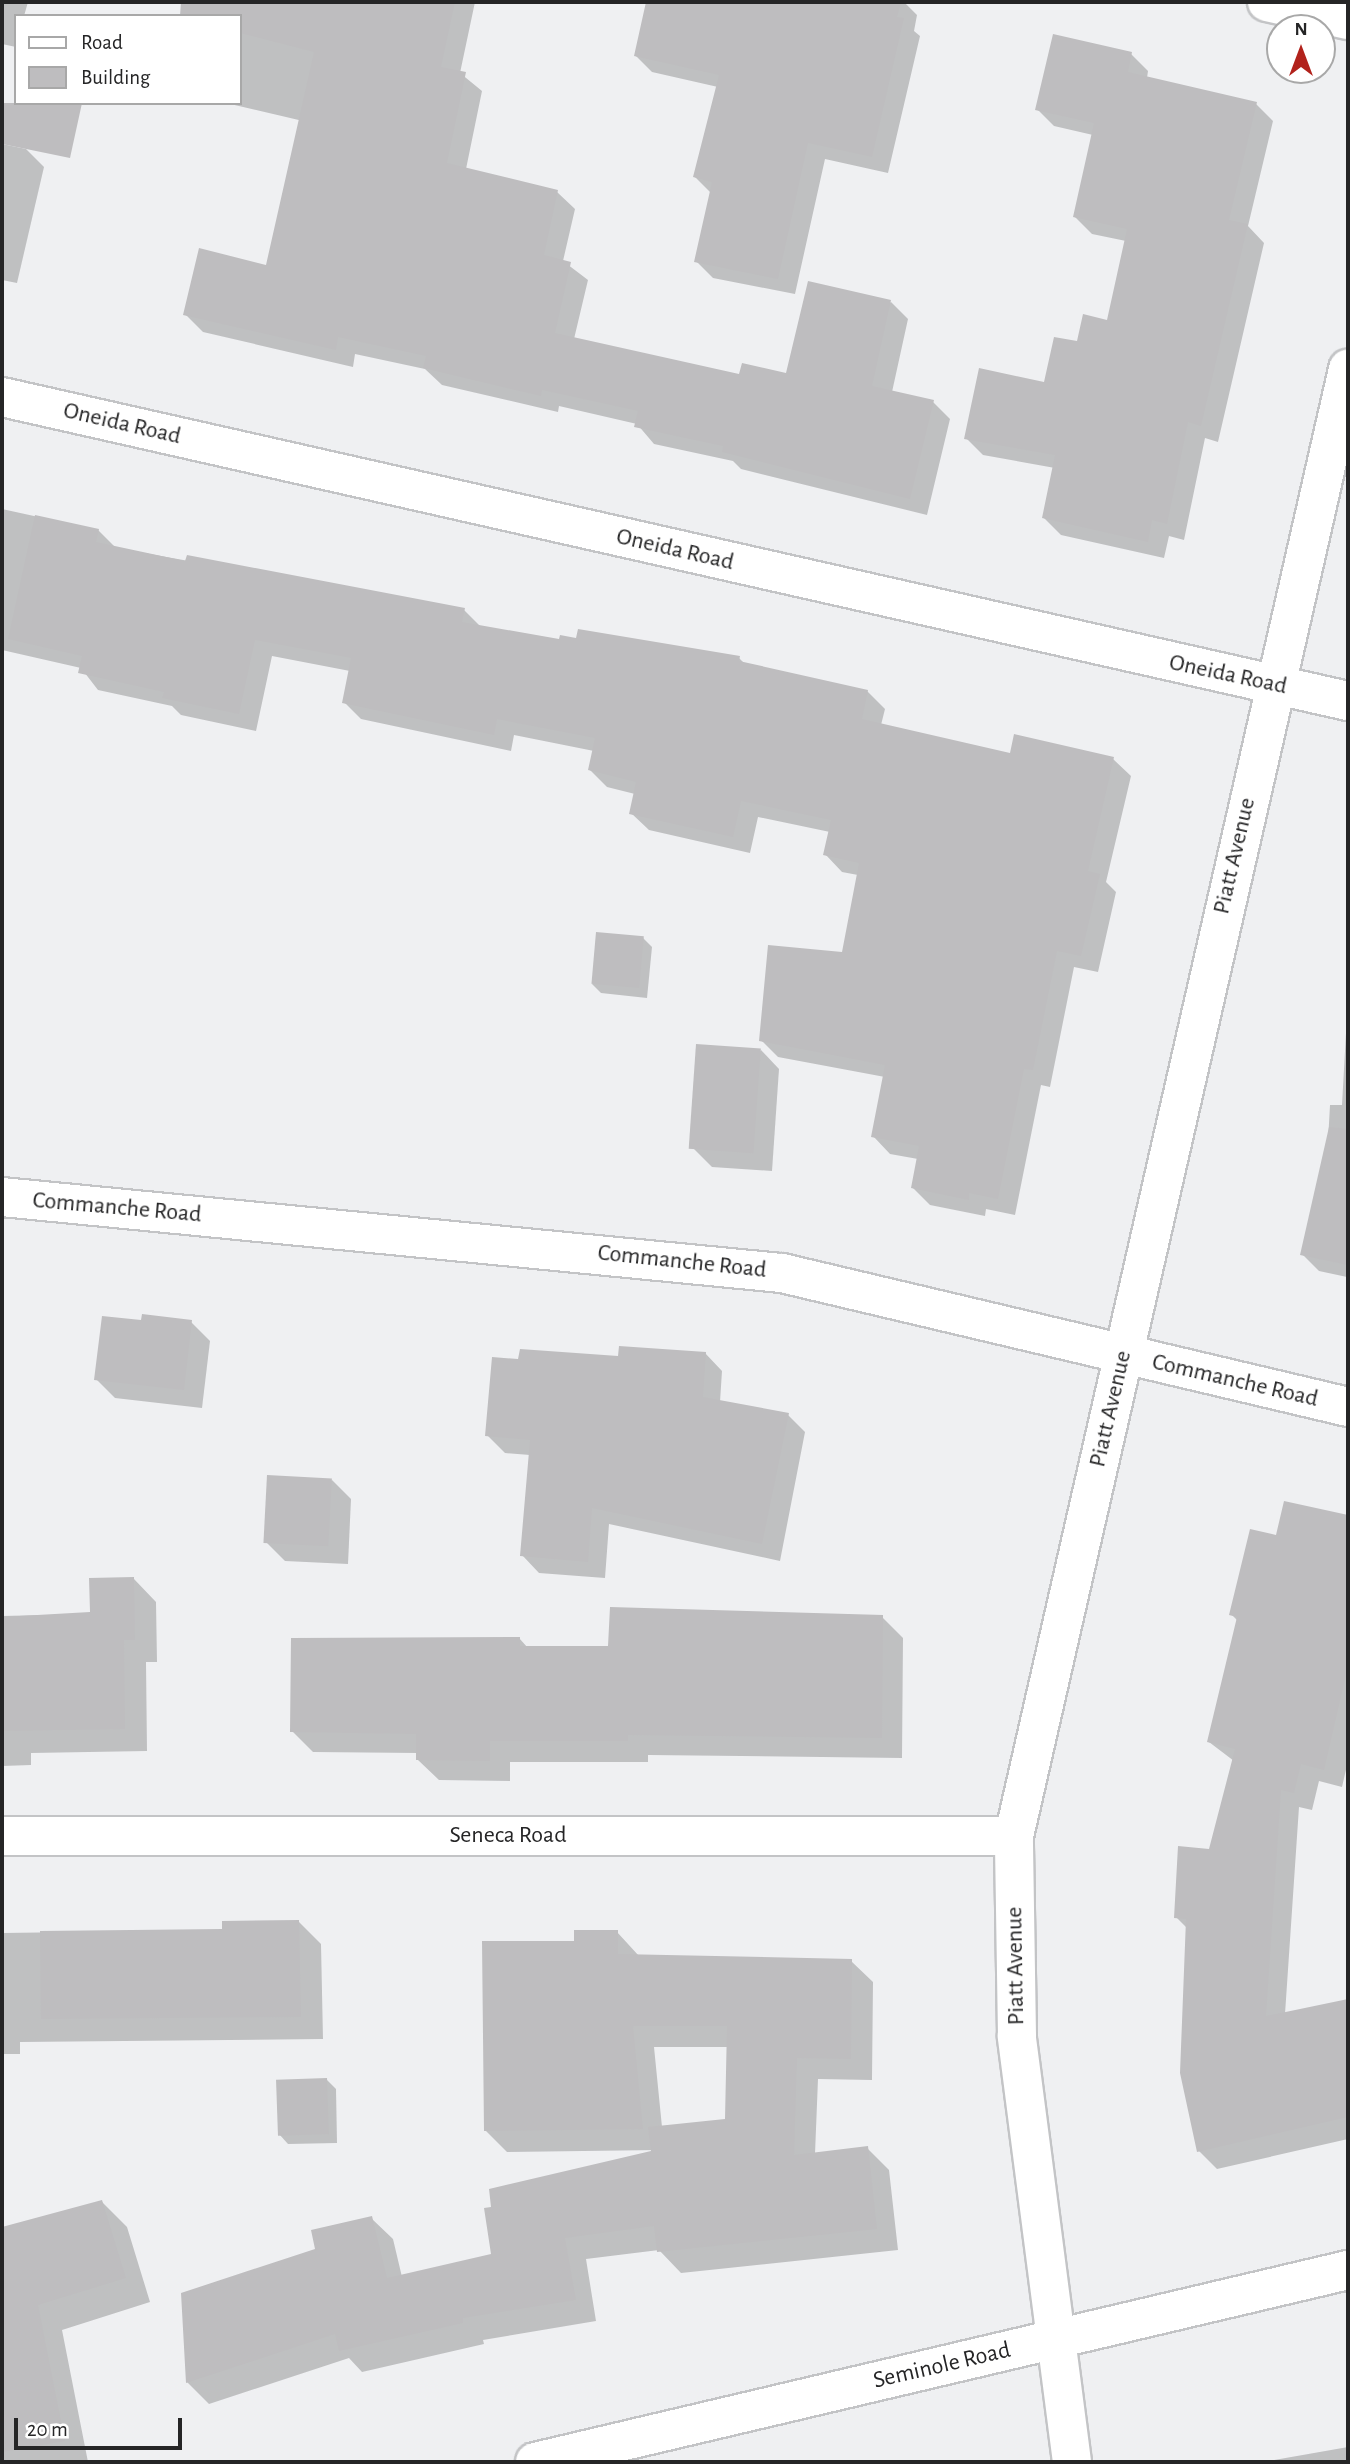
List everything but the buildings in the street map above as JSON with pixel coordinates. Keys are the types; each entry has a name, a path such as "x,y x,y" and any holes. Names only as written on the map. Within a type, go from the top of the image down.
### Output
{"street":[{"path":"1267,2 1348,20"},
{"name":"Piatt Avenue","path":"1072,2462 1017,2036 1014,1836 1273,686 1348,369"},
{"name":"Oneida Road","path":"2,397 1348,701"},
{"name":"Commanche Road","path":"2,1197 782,1273 1348,1407"},
{"name":"Seneca Road","path":"2,1836 1014,1836"},
{"name":"Seminole Road","path":"535,2462 1348,2270"}]}
